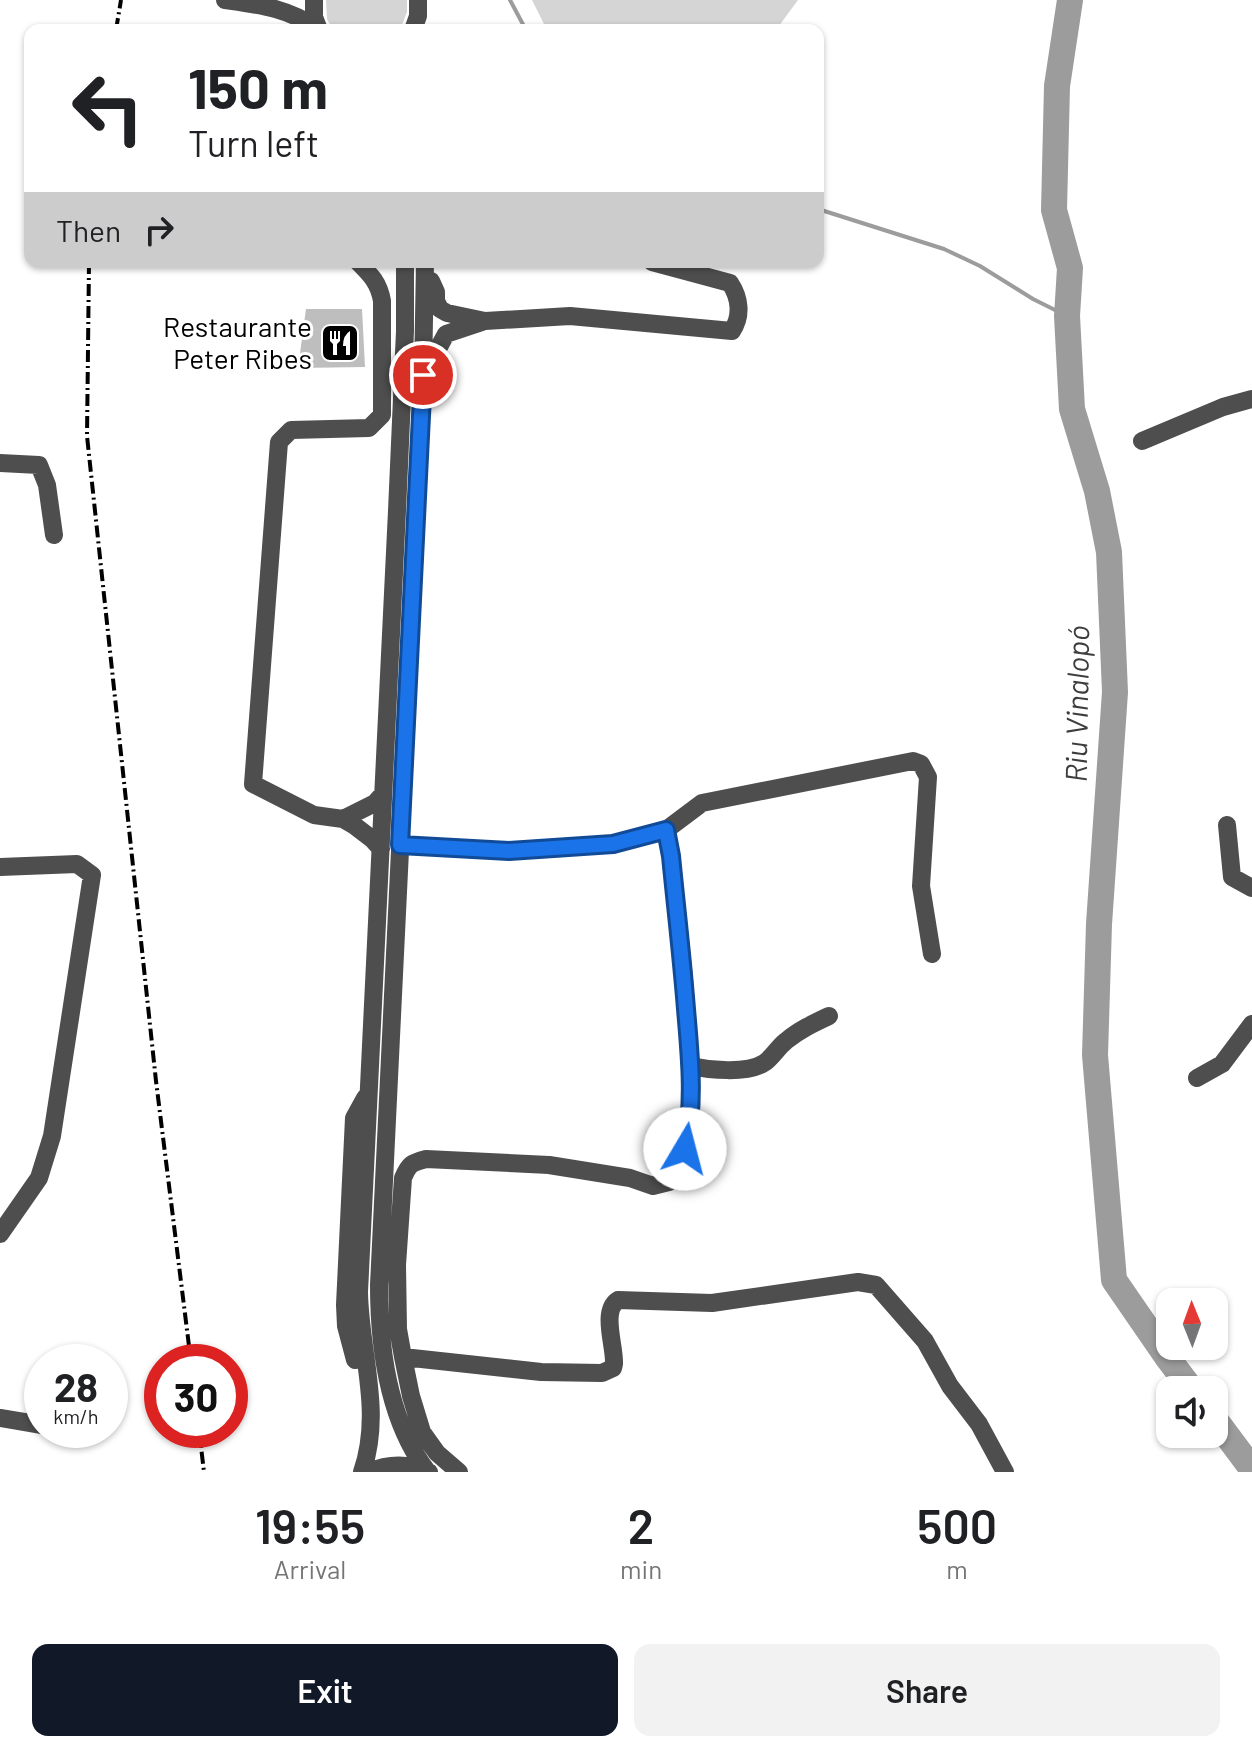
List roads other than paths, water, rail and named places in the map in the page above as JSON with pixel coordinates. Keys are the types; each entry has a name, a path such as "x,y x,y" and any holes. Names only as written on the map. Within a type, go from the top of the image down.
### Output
{"street":[{"path":"225,0 276,8 311,24"},
{"path":"314,0 316,24"},
{"path":"415,24 418,0"},
{"path":"364,268 376,280 382,301 382,415 369,428 291,430 279,442 253,784 314,815 343,819 381,849"},
{"path":"362,1472 370,1434 371,1397 359,1317 359,1292 402,391 405,268"},
{"path":"425,268 423,375 379,1312 385,1360 399,1418 413,1453 428,1472"},
{"path":"427,268 440,309 485,321"},
{"path":"423,375 446,334 485,321 570,316 732,331 738,321 738,307 737,294 730,283 674,268"},
{"path":"1142,441 1223,407 1252,399"},
{"path":"0,463 39,465 47,485 54,535"},
{"path":"400,845 509,851 613,844 666,830 702,803 913,761 921,764 928,777 921,886 932,954"},
{"path":"343,819 375,803 383,794"},
{"path":"1227,825 1232,877 1252,888"},
{"path":"459,1472 437,1453 422,1432 403,1357 398,1329 397,1265 403,1178 412,1163 426,1159 549,1165 630,1178 653,1186 669,1182 680,1168 689,1131 691,1090 684,978 666,830"},
{"path":"0,867 77,864 92,875 52,1136 39,1178 0,1234"},
{"path":"690,1066 729,1070 764,1063 800,1031 829,1016"},
{"path":"1197,1078 1222,1064 1252,1024"},
{"path":"403,1357 541,1372 602,1373 613,1368 614,1364 610,1321 612,1303 618,1300 712,1303 858,1282 876,1285 925,1341 950,1386 979,1424 1005,1472"},
{"path":"0,1418 24,1422"},
{"path":"369,1472 400,1465 414,1466 428,1472"}],"waterway":[{"path":"510,0 523,24"},
{"name":"Riu Vinalopó","path":"1070,0 1057,86 1054,210 1070,268 1067,316 1072,409 1097,491 1109,552 1115,692 1099,924 1095,1055 1114,1280 1181,1376"},
{"path":"824,211 944,249 1067,316"},
{"name":"Riu Vinalopó","path":"1228,1437 1252,1469"}],"railway":[{"path":"117,24 121,0"},
{"path":"89,268 87,436 156,1081 189,1344"},
{"path":"201,1448 204,1472"}],"place":[{"name":"Restaurante Peter Ribes","path":"340,343"}]}
